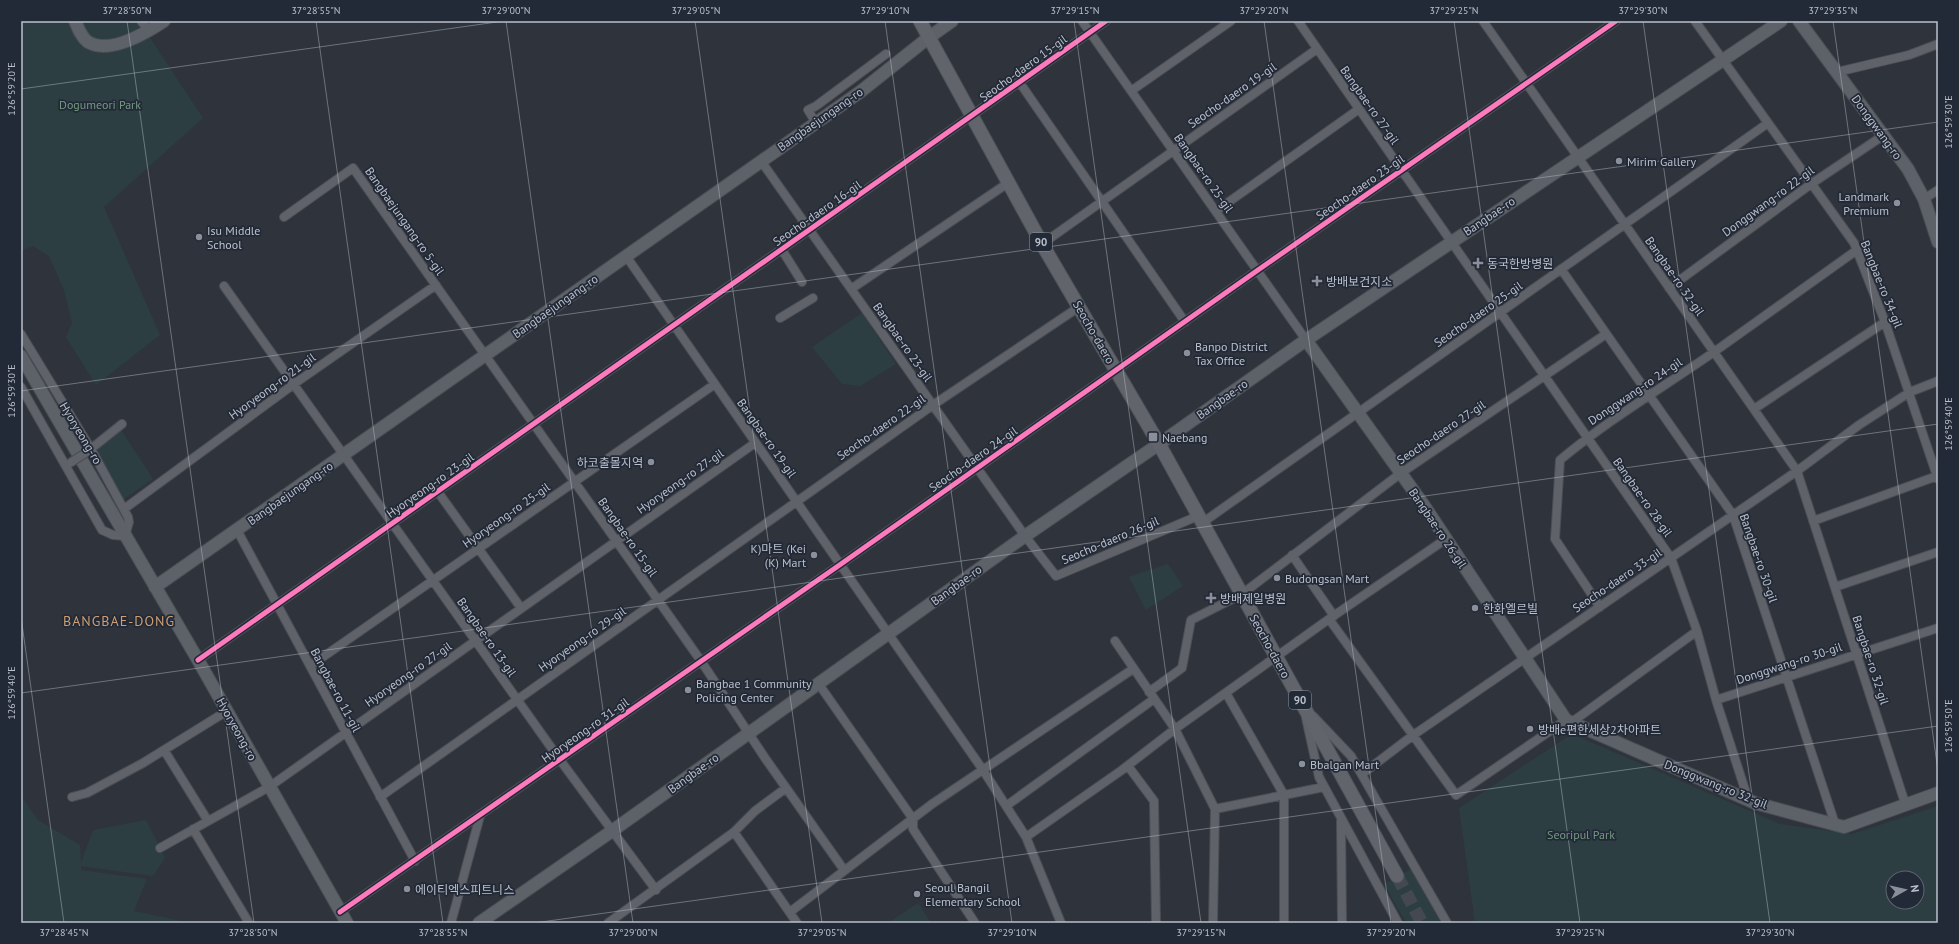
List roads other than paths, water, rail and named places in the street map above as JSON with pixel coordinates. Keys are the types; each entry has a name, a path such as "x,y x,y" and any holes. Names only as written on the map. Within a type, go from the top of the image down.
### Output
{"main road":[{"path":"75,21 80,33 89,42 99,45 121,44 145,26 164,21"},
{"name":"Seocho-daero","path":"920,21 1042,244 1159,444 1397,876"},
{"name":"Bangbaejungang-ro","path":"155,587 860,92 928,38 952,21"},
{"name":"Bangbae-ro","path":"479,923 612,831 1025,536 1159,444 1306,340 1781,21"},
{"name":"Donggwang-ro","path":"1799,21 1908,168 1924,199 1938,242"},
{"name":"Bangbae-ro 26-gil","path":"1306,340 1401,473 1569,721"},
{"name":"Hyoryeong-ro","path":"21,356 198,660 347,923"},
{"name":"Donggwang-ro 32-gil","path":"1569,721 1748,799 1844,827 1906,806 1938,793"}],"street":[{"name":"Bangbae-ro 25-gil","path":"1082,21 1306,340"},
{"name":"Seocho-daero 15-gil","path":"972,117 1106,21"},
{"path":"1131,91 1231,21"},
{"name":"Bangbae-ro 27-gil","path":"1298,21 1452,241"},
{"name":"Bangbae-ro 32-gil","path":"1484,21 1577,157 1797,471 1906,806"},
{"name":"Seocho-daero 23-gil","path":"1116,371 1258,270 1616,21"},
{"name":"Bangbae-ro 34-gil","path":"1695,21 1857,250 1910,392 1937,478"},
{"path":"1837,72 1909,55 1938,44"},
{"name":"Seocho-daero 19-gil","path":"1042,244 1317,49"},
{"path":"816,123 808,110 816,106 886,54"},
{"name":"Seocho-daero 15-gil","path":"1020,83 1102,201"},
{"path":"1216,210 1359,109"},
{"name":"Seocho-daero 16-gil","path":"674,326 972,117"},
{"name":"Seocho-daero 25-gil","path":"1200,519 1358,414 1768,123"},
{"name":"Donggwang-ro 22-gil","path":"1669,288 1811,184 1884,135"},
{"name":"Bangbae-ro 23-gil","path":"761,161 1025,536"},
{"name":"Bangbaejungang-ro 5-gil","path":"284,217 353,168 486,355"},
{"path":"851,289 1008,183"},
{"path":"1924,199 1938,190"},
{"path":"1102,201 1185,322"},
{"name":"Bangbae-ro 28-gil","path":"1452,241 1671,558 1697,631 1716,700 1748,799"},
{"name":"Seocho-daero 16-gil","path":"782,250 802,282"},
{"name":"Donggwang-ro 24-gil","path":"1600,607 1555,539 1560,460 1588,438 1714,352 1857,250"},
{"name":"Bangbae-ro 19-gil","path":"626,256 755,443 889,632 983,770 1026,837 1061,923"},
{"name":"Bangbae-ro 30-gil","path":"1561,269 1732,515 1787,676 1835,824"},
{"name":"Hyoryeong-ro 21-gil","path":"124,509 294,384 436,285"},
{"name":"Bangbae-ro 13-gil","path":"224,286 517,700 612,831"},
{"path":"780,318 813,298"},
{"name":"Seocho-daero 22-gil","path":"797,502 933,405 1079,307"},
{"path":"1754,410 1885,322"},
{"name":"Hyoryeong-ro 23-gil","path":"198,660 674,326"},
{"name":"Hyoryeong-ro","path":"21,334 124,509 129,522 125,536"},
{"name":"Seocho-daero 27-gil","path":"1149,692 1182,668 1191,620 1242,594 1292,554 1401,473 1606,334"},
{"name":"Bangbae-ro 15-gil","path":"486,355 701,661 786,788 844,870"},
{"name":"Seocho-daero 24-gil","path":"841,564 1116,371"},
{"name":"Seocho-daero 33-gil","path":"1362,774 1412,736 1797,471 1859,425 1910,392 1938,381"},
{"name":"Hyoryeong-ro 25-gil","path":"310,666 715,384"},
{"path":"21,387 68,464 102,530 113,535 125,536"},
{"path":"68,464 89,451 122,424"},
{"name":"Hyoryeong-ro 27-gil","path":"160,848 269,787 755,443"},
{"path":"1813,521 1937,478"},
{"name":"Hyoryeong-ro 23-gil","path":"438,492 480,548"},
{"name":"Hyoryeong-ro 29-gil","path":"380,797 797,502"},
{"name":"Seocho-daero 26-gil","path":"1025,536 1056,576 1200,519"},
{"name":"Bangbae-ro 11-gil","path":"237,530 415,861"},
{"path":"1026,837 1128,766 1175,729 1331,618 1446,539"},
{"path":"480,548 521,608"},
{"path":"1835,587 1938,552"},
{"path":"1292,554 1331,618 1412,736 1456,795 1569,721 1697,631"},
{"name":"Hyoryeong-ro 31-gil","path":"340,912 841,564"},
{"name":"Donggwang-ro 30-gil","path":"1716,700 1938,628"},
{"path":"1115,641 1175,729 1215,809 1214,923"},
{"path":"790,912 932,804 1133,668"},
{"path":"818,683 913,819 913,829 975,923"},
{"path":"1226,693 1284,795 1284,923"},
{"path":"1006,806 1154,699"},
{"name":"Seocho-daero","path":"1303,705 1351,756 1447,923"},
{"name":"Seocho-daero","path":"1303,705 1319,777 1398,923"},
{"path":"72,797 87,793 164,750 227,711"},
{"path":"164,750 208,821"},
{"path":"1128,766 1154,802 1156,923"},
{"path":"1215,809 1324,787"},
{"path":"608,923 656,890 734,832 755,811 786,788"},
{"path":"451,923 480,816"},
{"path":"1341,820 1342,923"},
{"path":"194,829 249,923"},
{"path":"612,831 656,890"},
{"path":"734,832 798,923"}],"tunnel":[{"path":"1397,876 1422,923"}],"place":[{"name":"Mirim Gallery","path":"1619,161"},
{"name":"Landmark Premium","path":"1897,203"},
{"name":"Isu Middle School","path":"199,237"},
{"name":"동국한방병원","path":"1478,263"},
{"name":"방배보건지소","path":"1317,281"},
{"name":"Banpo District Tax Office","path":"1187,353"},
{"name":"Naebang","path":"1153,437"},
{"name":"하코출몰지역","path":"651,462"},
{"name":"K)마트 (Kei (K) Mart","path":"814,555"},
{"name":"Budongsan Mart","path":"1277,578"},
{"name":"방배제일병원","path":"1211,598"},
{"name":"한화엘르빌","path":"1475,608"},
{"name":"Bangbae 1 Community Policing Center","path":"688,690"},
{"name":"방배e편한세상2차아파트","path":"1530,729"},
{"name":"Bbalgan Mart","path":"1302,764"},
{"name":"에이티엑스피트니스","path":"407,889"},
{"name":"Seoul Bangil Elementary School","path":"917,894"}],"district":[{"name":"BANGBAE-DONG","path":"119,621"}],"park label":[{"name":"Dogumeori Park","path":"100,104"},
{"name":"Seoripul Park","path":"1581,834"}]}
